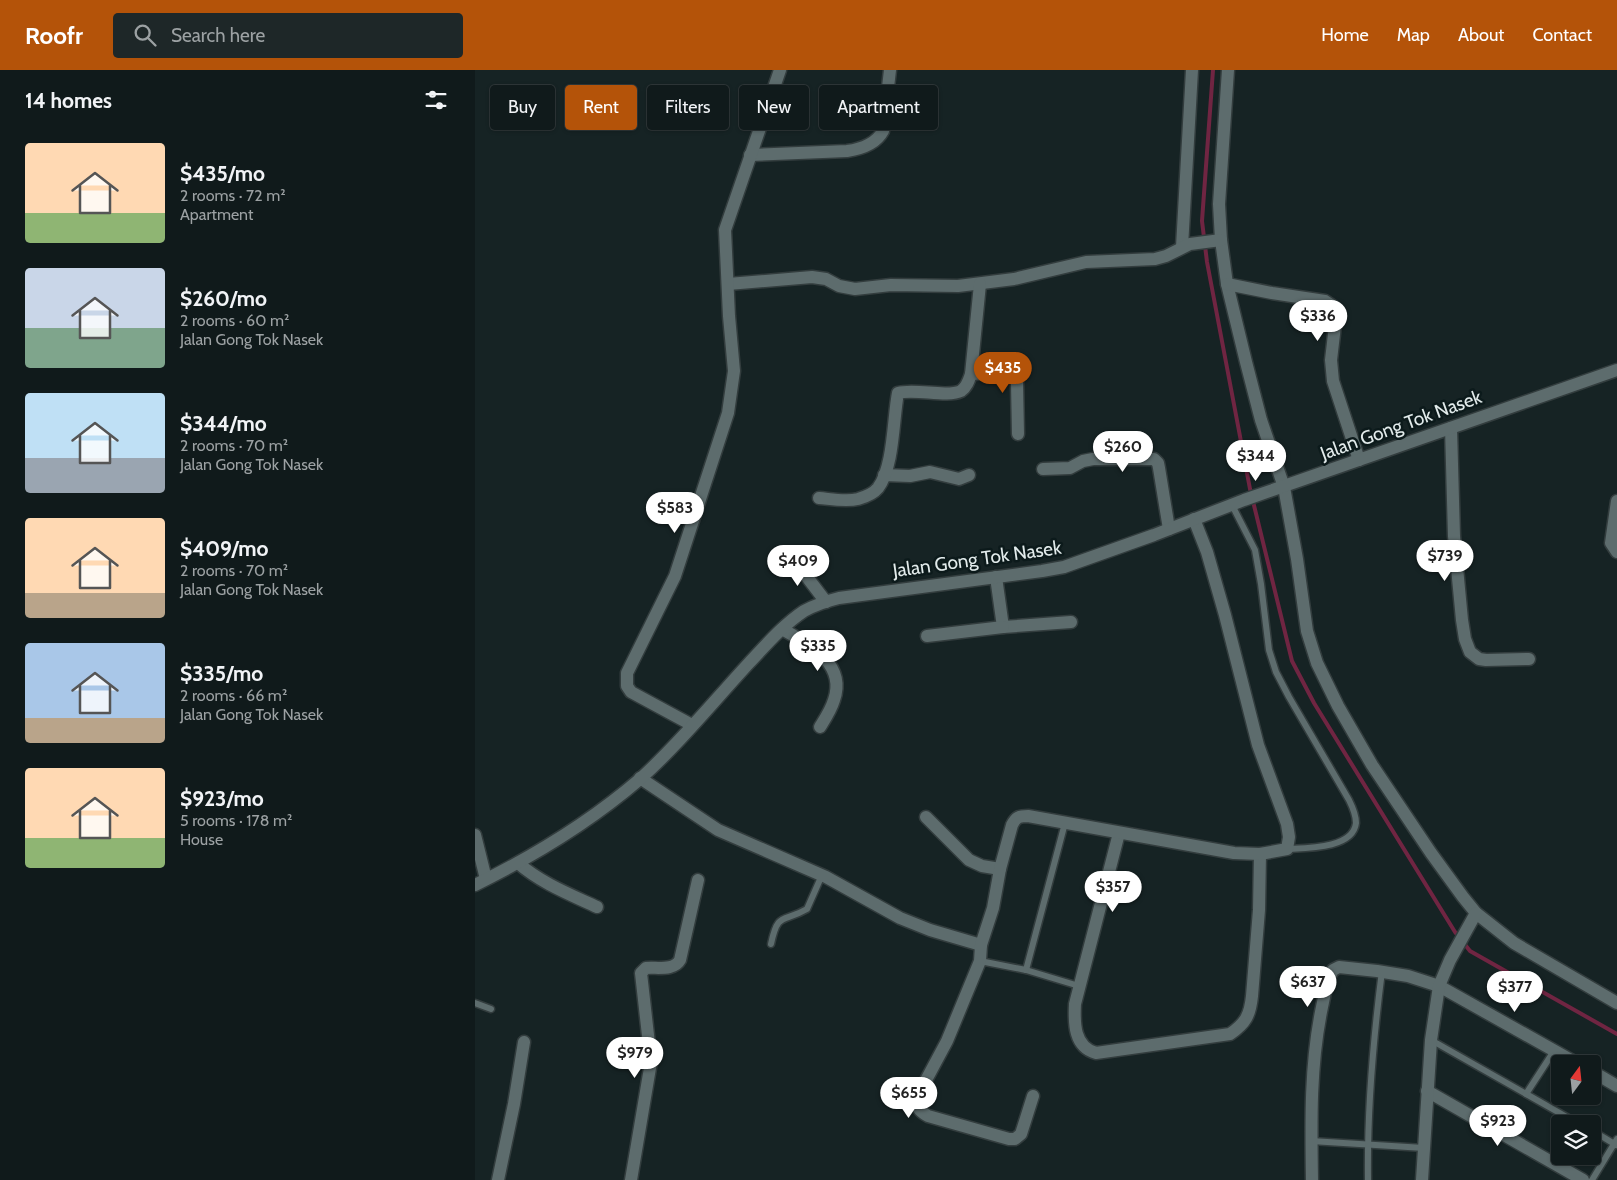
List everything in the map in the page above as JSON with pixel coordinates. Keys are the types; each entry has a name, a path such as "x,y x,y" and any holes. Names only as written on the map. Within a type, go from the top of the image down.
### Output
{"street":[{"path":"693,725 631,692 627,686 627,680 631,665 675,576 728,413 734,371 725,230 780,70"},
{"path":"750,155 847,151 856,150 871,144 883,131 890,70"},
{"path":"1186,246 1193,70"},
{"path":"1228,70 1219,204 1219,240 1227,284 1246,362 1297,559 1307,631 1317,663 1372,765 1474,918 1617,1003"},
{"path":"727,284 812,277 826,279 839,286 855,289 891,285 933,287 980,284 1029,276 1086,262 1155,259 1186,246 1219,240"},
{"path":"819,498 859,499 874,492 879,487 884,475 894,431 898,393 951,393 960,392 965,387 971,374 980,284"},
{"path":"1227,284 1325,301 1334,307 1336,312 1331,360 1333,381 1359,460"},
{"name":"Jalan Gong Tok Nasek","path":"481,882 501,873 580,826 640,778 693,725 782,629 805,611 839,598 1064,567 1238,502 1617,370"},
{"path":"971,374 1008,372 1014,374 1017,383 1018,434"},
{"path":"1451,428 1453,536 1462,620 1467,647 1473,656 1479,659 1529,659"},
{"path":"1043,469 1069,468 1083,461 1093,459 1154,459 1158,463 1169,529"},
{"path":"884,475 903,476 929,472 959,479 969,474"},
{"path":"1617,501 1611,543 1617,552"},
{"path":"1033,1096 1021,1134 1015,1139 1009,1139 927,1116 918,1108 916,1102 947,1041 980,961 981,944 993,908 1000,868 1011,825 1015,819 1020,816 1028,816 1235,853 1260,854 1287,850 1289,837 1287,824 1258,745 1225,615 1207,552 1194,519"},
{"path":"791,556 826,602"},
{"path":"996,577 1003,627"},
{"path":"927,636 1003,627 1071,622"},
{"path":"782,629 820,653 835,674 837,689 835,699 820,728"},
{"path":"640,778 718,830 822,875 908,922 981,944"},
{"path":"925,817 969,860 982,866 1000,868"},
{"path":"1119,833 1075,1004 1075,1028 1078,1038 1089,1051 1096,1053 1230,1034 1240,1027 1247,1018 1252,996 1259,910 1260,854"},
{"path":"475,835 481,882"},
{"path":"518,863 546,883 597,907"},
{"path":"631,1180 651,1062 641,973 646,968 673,967 680,960 698,880"},
{"path":"1422,1180 1431,1040 1439,986 1450,960 1474,918"},
{"path":"1312,1180 1313,1067 1327,983 1333,970 1339,967 1382,971 1407,976 1439,986 1561,1055"},
{"path":"498,1180 514,1104 523,1042"},
{"path":"1601,1077 1617,1086"},
{"path":"1427,1091 1583,1180"}],"lane":[{"path":"1238,502 1255,550 1269,650 1276,672 1289,698 1349,800 1354,810 1356,823 1351,834 1340,842 1287,850"},
{"path":"1026,970 1065,823"},
{"path":"771,944 775,927 779,920 807,909 822,875"},
{"path":"980,961 1026,970 1079,986"},
{"path":"1368,1180 1373,1045 1382,971"},
{"path":"475,1003 491,1009"},
{"path":"1431,1040 1563,1115"},
{"path":"1526,1094 1554,1051"},
{"path":"1591,1180 1616,1143 1601,1135"},
{"path":"1311,1142 1424,1148"}],"waterway":[{"path":"1213,70 1202,221 1207,262 1250,489 1292,661 1314,703 1455,932 1470,951 1617,1034"}]}
